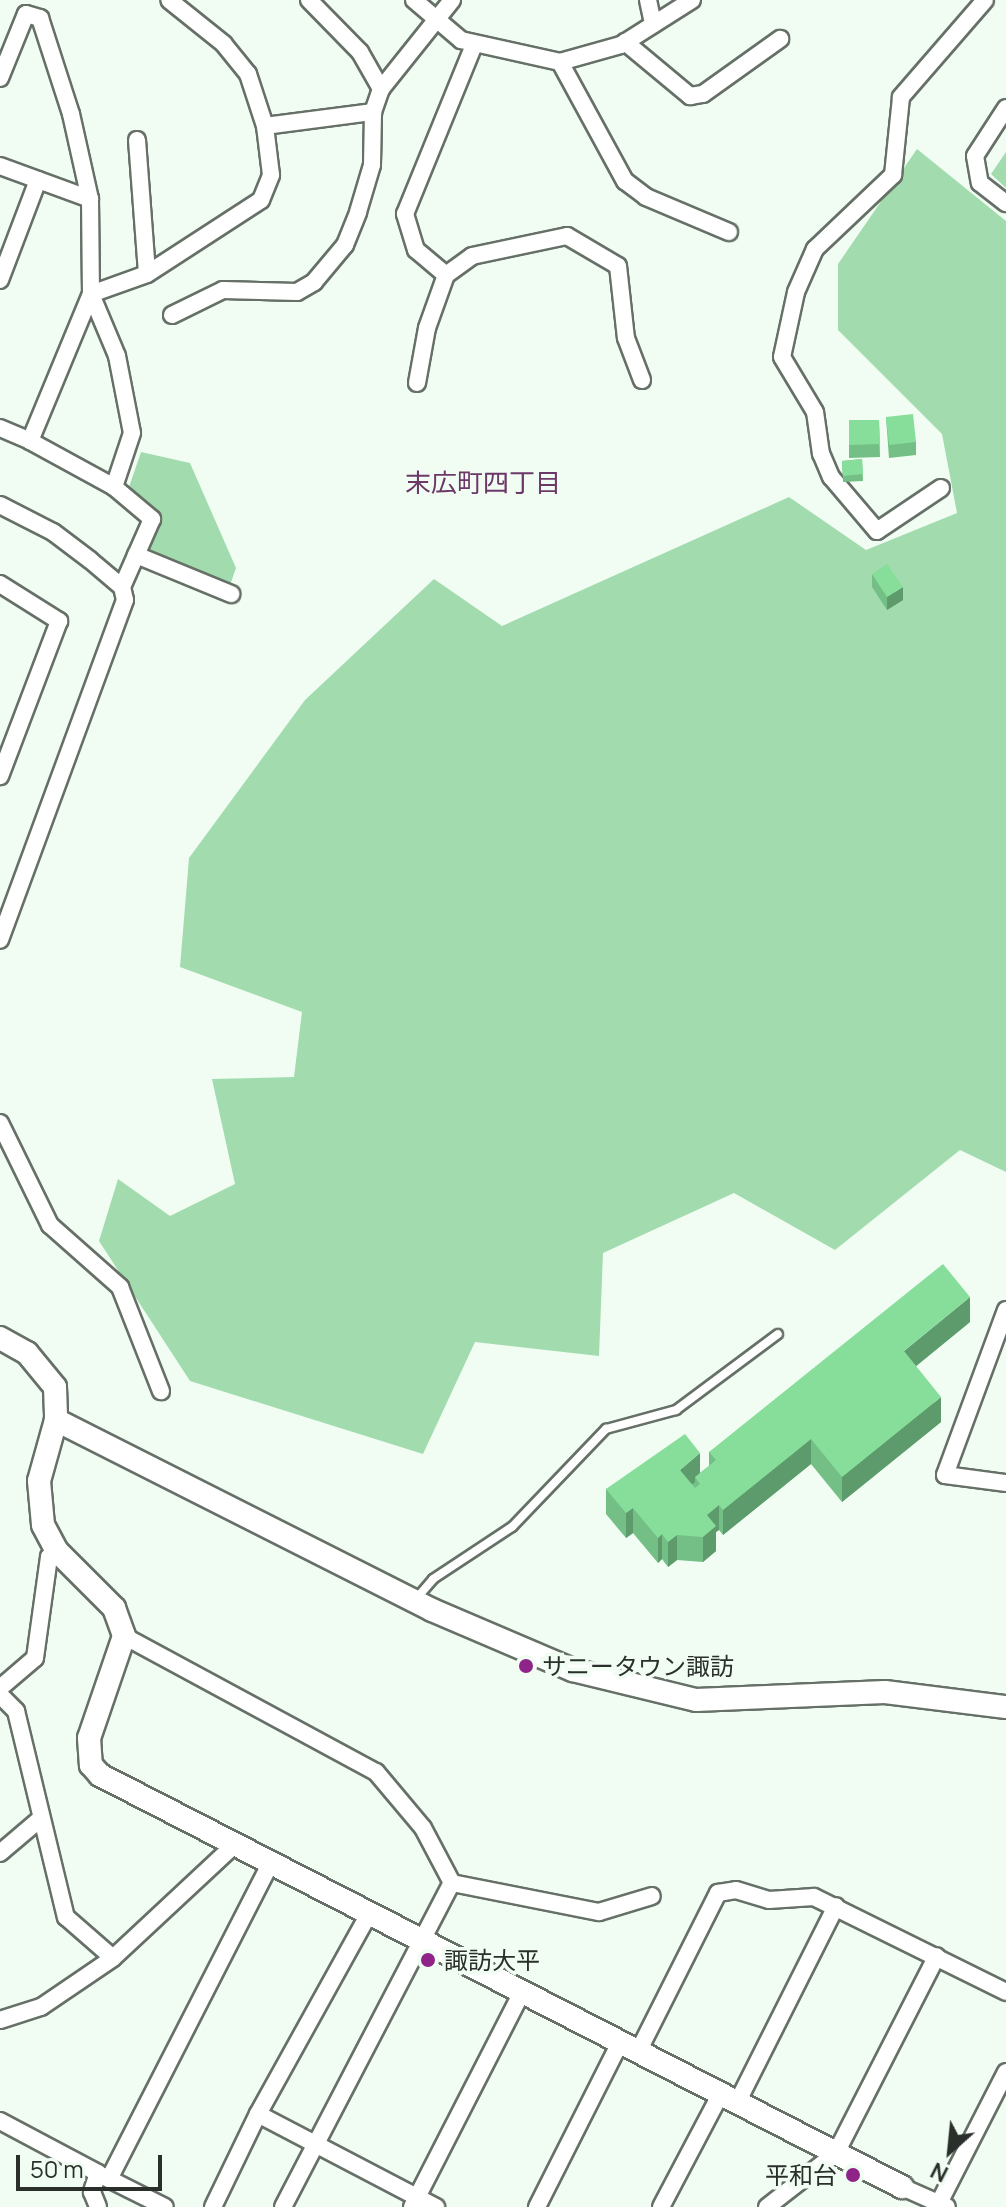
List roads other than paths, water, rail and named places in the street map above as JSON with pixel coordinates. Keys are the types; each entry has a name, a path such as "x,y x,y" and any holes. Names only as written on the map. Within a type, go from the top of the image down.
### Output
{"street":[{"path":"30,441 91,294 147,274 261,200 271,175 265,126 248,74 224,44 169,0"},
{"path":"309,0 360,52 381,89"},
{"path":"414,0 434,21 474,45 560,62 625,42 692,0"},
{"path":"172,315 223,290 297,292 314,282 345,245 358,212 372,165 373,112 381,89 452,0"},
{"path":"648,0 653,24"},
{"path":"941,488 877,531 831,477 821,454 815,412 782,357 796,292 815,249 893,175 901,97 985,0"},
{"path":"0,78 28,7 40,18 71,114 90,199 91,294 117,356 132,433 114,487"},
{"path":"625,42 690,96 703,94 780,39"},
{"path":"446,275 416,250 405,214 474,45"},
{"path":"560,62 625,181 646,197 729,232"},
{"path":"1006,108 975,156 980,183 1006,203"},
{"path":"265,126 373,112"},
{"path":"137,140 147,274"},
{"path":"0,166 90,199"},
{"path":"0,280 38,180"},
{"path":"417,383 427,328 446,275 472,256 567,236 618,266 626,338 642,380"},
{"path":"0,428 114,487 152,519 122,587 125,600 0,940"},
{"path":"0,505 53,532 122,587"},
{"path":"136,555 231,594"},
{"path":"0,584 59,621 0,776"},
{"path":"0,1123 50,1225 120,1287 161,1391"},
{"path":"1006,1310 945,1475 1006,1483"},
{"path":"0,1338 46,1370 59,1403 38,1500 57,1551 114,1608 124,1636 89,1738 91,1765 100,1775 902,2187 943,2205 1006,2072"},
{"path":"56,1420 415,1601 573,1670 696,1700 885,1692 1006,1707"},
{"path":"0,1688 35,1658 49,1557 57,1551"},
{"path":"124,1636 376,1772 423,1828 452,1883"},
{"path":"0,1695 16,1711 66,1917 113,1958"},
{"path":"0,1853 40,1819"},
{"path":"0,2020 41,2007 113,1958 234,1845"},
{"path":"98,2207 92,2192 104,2176 271,1863"},
{"path":"452,1883 599,1912 652,1896"},
{"path":"283,2207 424,1942 452,1883"},
{"path":"537,2207 718,1893 736,1890 769,1900 814,1897 1006,1992"},
{"path":"661,2207 729,2097 836,1906"},
{"path":"213,2207 258,2114 369,1914"},
{"path":"767,2207 836,2153 937,1956"},
{"path":"414,2202 522,1992"},
{"path":"258,2114 414,2202 436,2207"},
{"path":"0,2121 165,2207"}],"lane":[{"path":"415,1601 433,1579 512,1527 606,1429 676,1410 778,1334"}],"place":[{"name":"サニータウン諏訪","path":"526,1666"},
{"name":"諏訪大平","path":"428,1960"},
{"name":"平和台","path":"853,2175"}],"district":[{"name":"末広町四丁目","path":"483,483"}]}
